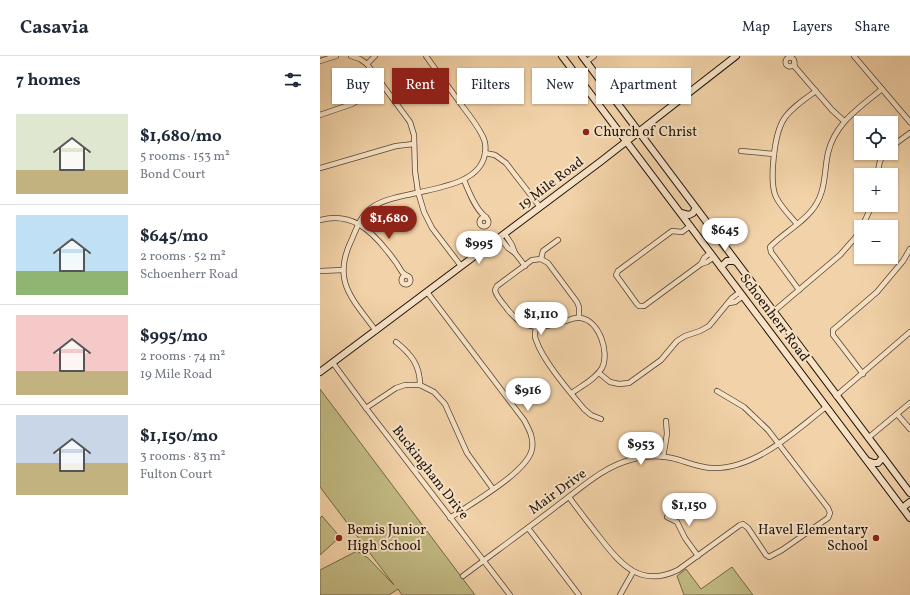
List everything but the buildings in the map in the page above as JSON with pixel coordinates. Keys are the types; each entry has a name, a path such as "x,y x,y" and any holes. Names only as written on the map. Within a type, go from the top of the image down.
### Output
{"main road":[{"name":"Schoenherr Road","path":"562,56 910,518"},
{"name":"Schoenherr Road","path":"582,56 695,209 910,494"},
{"name":"19 Mile Road","path":"320,372 626,142 736,56"},
{"path":"680,212 689,215 693,213 695,209"},
{"path":"721,267 727,261 736,262"},
{"path":"866,460 876,463 880,462 883,457"},
{"path":"903,508 910,502"}],"street":[{"path":"320,61 336,56"},
{"path":"351,56 360,59 370,68"},
{"path":"367,64 375,56"},
{"path":"376,331 350,296 344,281 343,270 346,251 365,214 373,207 384,202 464,180 478,170 486,153 484,141 477,127 426,56"},
{"path":"586,62 594,56"},
{"path":"854,56 910,122"},
{"path":"793,66 835,114 844,121"},
{"path":"384,87 410,122 413,131 414,165 418,192 424,212 432,228 461,266"},
{"path":"799,290 769,249 815,206 823,188 830,148 837,132 844,121 855,110 882,89"},
{"path":"797,224 782,207 774,192 772,182 777,133 785,118 816,91"},
{"path":"320,114 352,104"},
{"path":"898,142 910,133"},
{"path":"320,168 396,146 414,144"},
{"path":"741,152 774,154"},
{"path":"486,153 495,155 506,162 540,207"},
{"path":"464,180 481,213 488,219 489,222 486,226 480,225 481,213"},
{"path":"480,219 486,217"},
{"path":"320,220 341,218 359,225 375,236 402,272 410,279 408,284 402,283 402,272"},
{"path":"690,226 682,232 672,231 618,271 616,275 636,304 639,306 644,306 701,264 704,258 712,255"},
{"path":"502,236 508,248 515,253 525,266"},
{"path":"774,312 840,254 854,239"},
{"path":"541,259 543,252 558,240"},
{"path":"862,374 833,335 833,330 877,292 903,261 910,249"},
{"path":"572,393 598,373 605,361 605,355 598,331 590,321 579,317 536,328 526,325 511,314 495,292 497,286 532,260 541,259 548,263 577,302 579,307 579,317"},
{"path":"320,271 343,270"},
{"path":"402,278 407,276"},
{"path":"427,292 524,420 531,434 532,449 528,458 520,468 493,489 450,518"},
{"path":"598,373 610,382 619,384 629,383 661,360 677,341 709,326 732,298 741,294"},
{"path":"536,328 535,338 544,356 586,412 601,419"},
{"path":"836,396 910,332"},
{"path":"396,342 408,352 417,366 420,372 420,385"},
{"name":"Buckingham Drive","path":"333,363 510,595"},
{"path":"366,408 396,388 405,385 420,385 434,392 442,400 467,453 493,489"},
{"path":"569,497 615,557 625,567 634,572 652,576 666,575 678,570 743,524 748,528 766,555 769,557 773,556 828,518 830,513 828,508 768,430 744,407 717,391"},
{"path":"868,438 910,402"},
{"name":"Mair Drive","path":"463,576 569,497 600,475 622,463 649,457 663,457 714,468 731,465 747,460 779,444 826,406"},
{"path":"897,414 910,430"},
{"path":"663,457 667,434 666,422"},
{"path":"667,517 678,522 685,538 698,556"},
{"path":"528,528 579,595"},
{"path":"620,595 634,572"}],"shaded area":[{"path":"320,389 475,595 402,595 398,589 389,595 320,595 320,570 357,551 368,558 394,585 320,487"},
{"path":"322,516 340,537 320,555 320,518"},
{"path":"732,567 753,595 684,595 677,576 686,569 701,589"}],"place":[{"name":"Church of Christ","path":"586,132"},
{"name":"Bemis Junior High School","path":"339,538"},
{"name":"Havel Elementary School","path":"876,538"}]}
